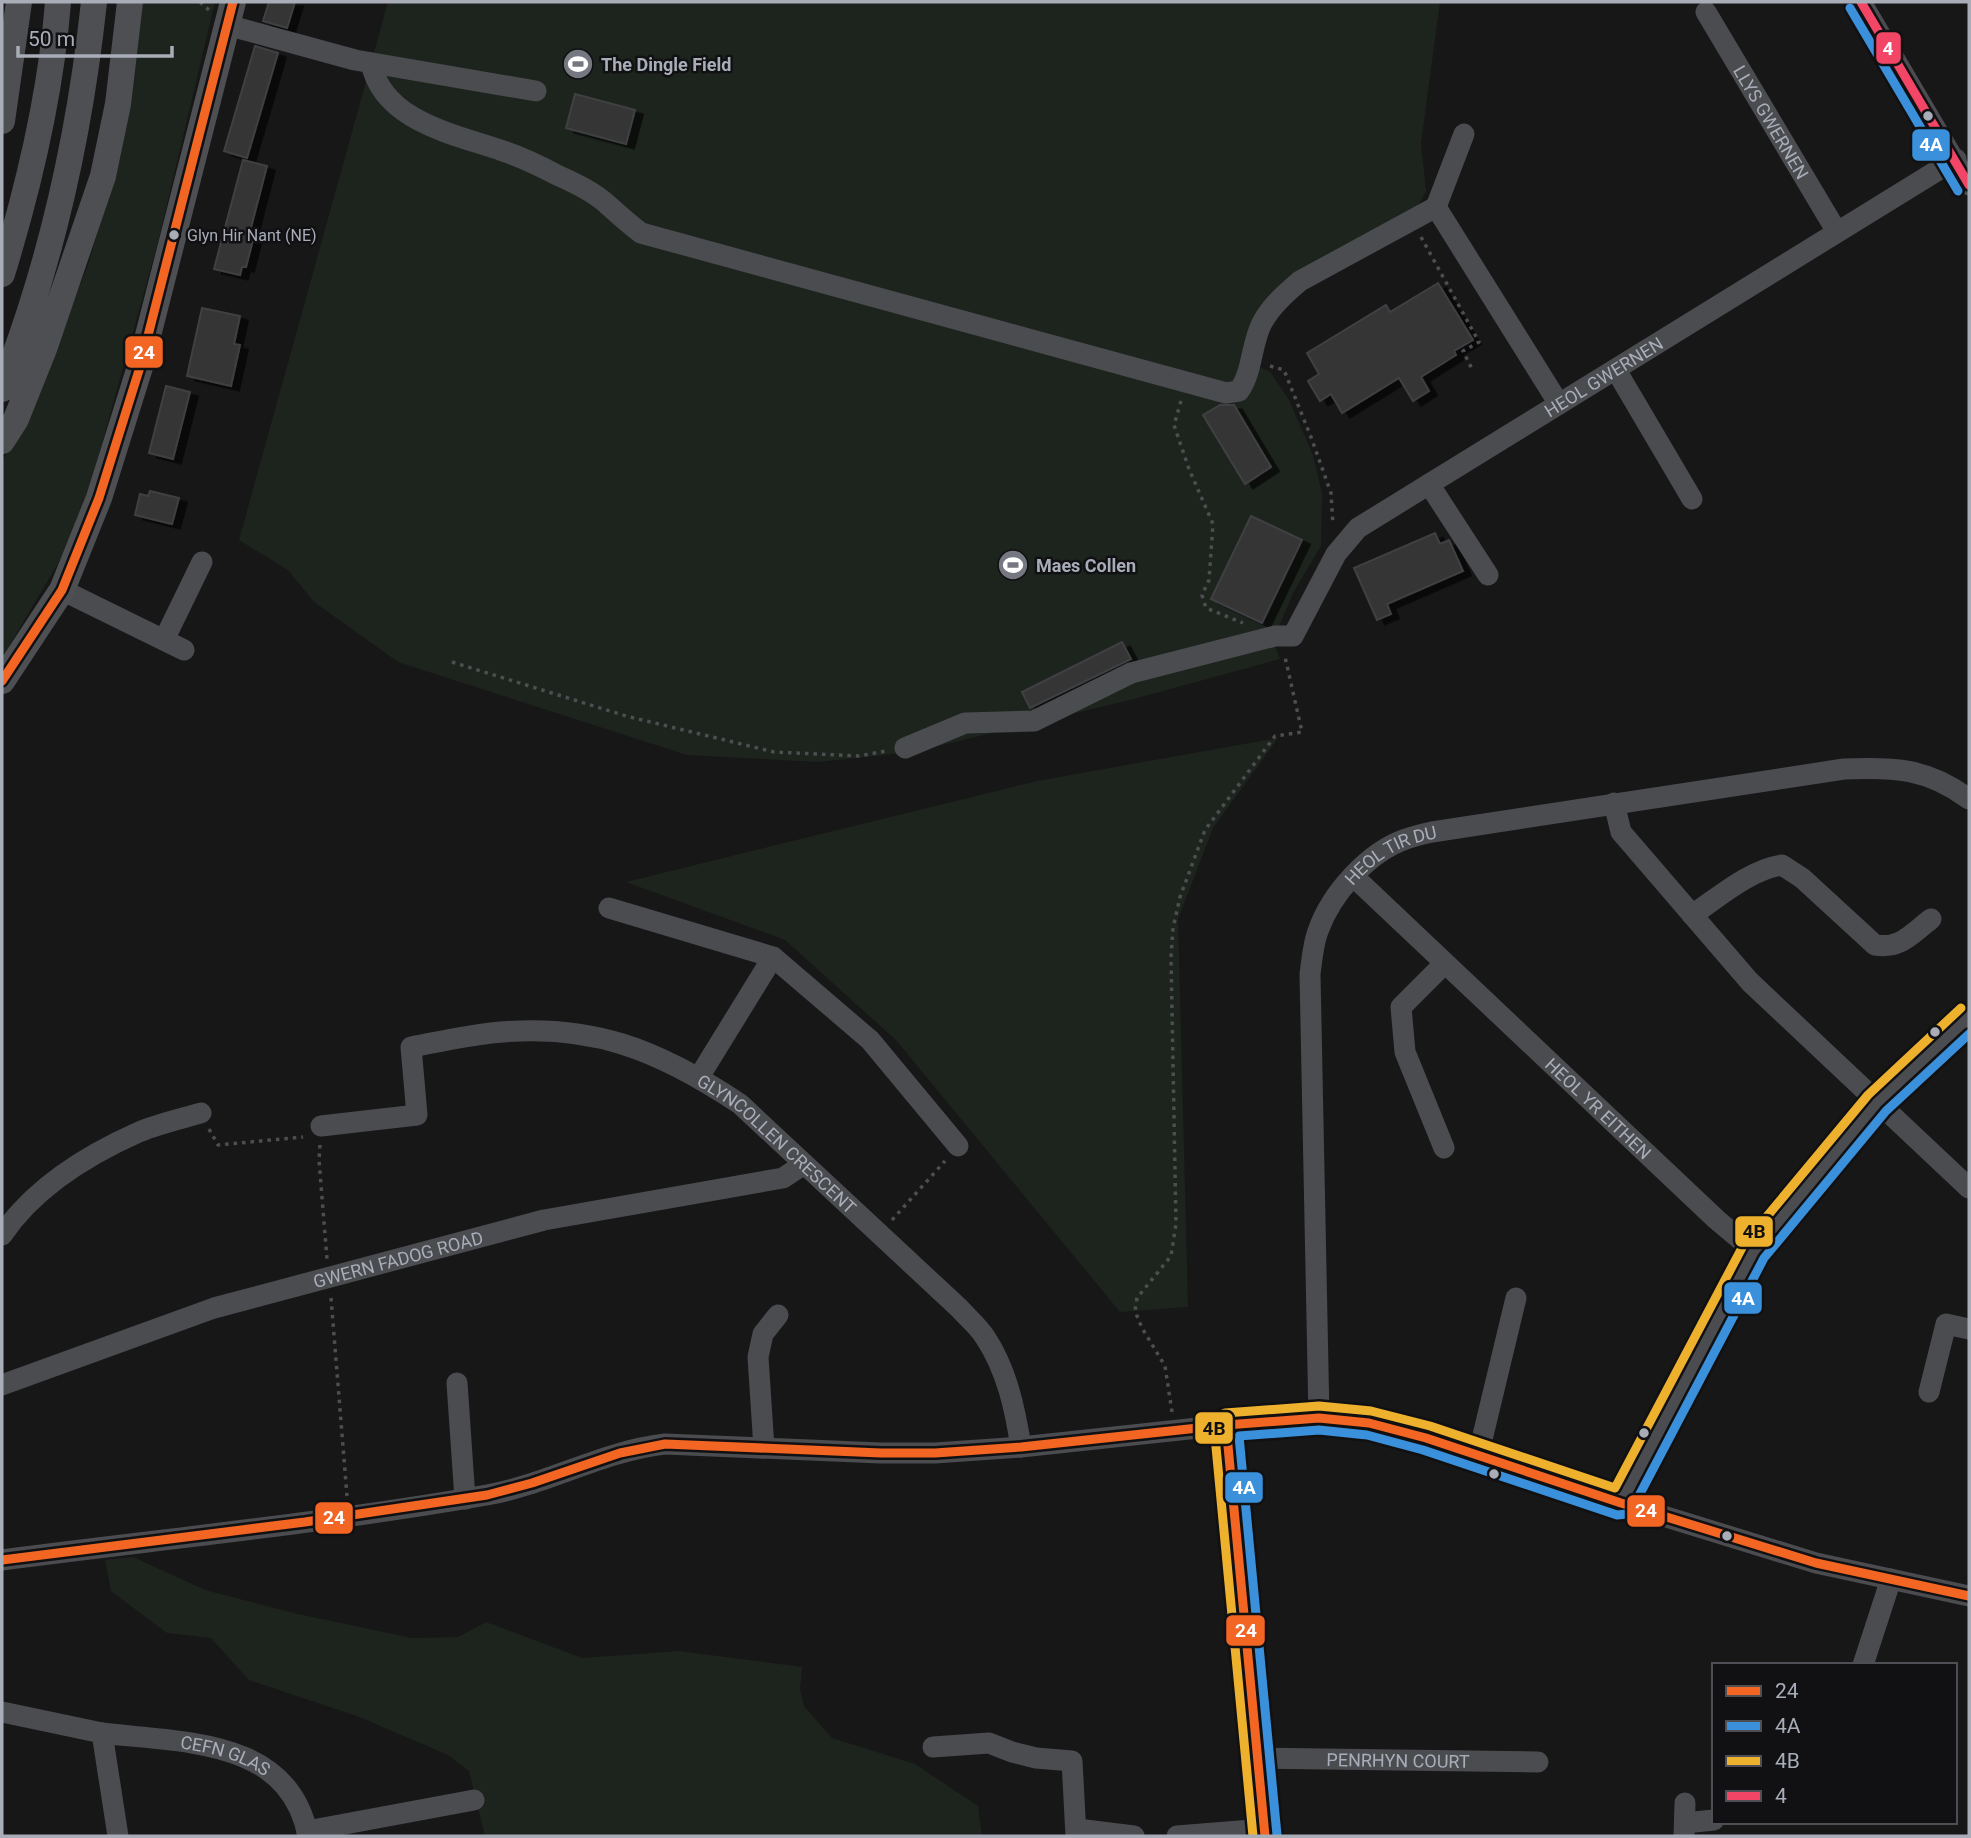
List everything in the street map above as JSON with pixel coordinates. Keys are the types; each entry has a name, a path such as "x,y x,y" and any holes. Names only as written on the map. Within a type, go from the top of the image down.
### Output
{"main road":[{"path":"2,121 19,2"},
{"path":"2,274 32,161 46,93 58,2"},
{"path":"2,389 25,330 68,167 82,98 94,2"},
{"path":"2,441 16,419 44,349 103,176 118,104 130,2"},
{"path":"2,681 62,590 99,498 140,367 230,13"}],"street":[{"path":"1861,2 1969,185"},
{"name":"LLYS GWERNEN","path":"1706,12 1837,232"},
{"path":"230,13 289,43 371,63 536,91"},
{"path":"371,63 374,78 392,103 420,120 456,136 506,152 586,189 641,233 1226,393 1239,391 1246,381 1262,324 1285,294 1300,281 1436,207 1464,134"},
{"name":"HEOL GWERNEN","path":"1284,636 1336,554 1358,528 1956,159"},
{"path":"1436,207 1559,404"},
{"path":"1616,370 1692,499"},
{"path":"1429,484 1488,575"},
{"path":"164,640 202,562"},
{"path":"62,590 184,650"},
{"path":"905,748 965,723 1034,721 1131,673 1284,636"},
{"name":"HEOL TIR DU","path":"1319,1418 1310,974 1317,933 1332,900 1353,877 1377,855 1404,839 1432,832 1844,769 1884,768 1924,773 1969,799"},
{"path":"1614,803 1621,832 1750,982 1969,1188"},
{"path":"1692,915 1744,880 1773,866 1782,865 1802,878 1875,945 1898,945 1931,919"},
{"name":"HEOL YR EITHEN","path":"1353,877 1717,1220 1754,1251"},
{"path":"609,908 773,957 870,1040 958,1146"},
{"path":"699,1077 773,957"},
{"path":"1444,964 1401,1007 1405,1052 1444,1149"},
{"path":"1621,1503 1754,1251 1877,1103 1969,1017"},
{"name":"GLYNCOLLEN CRESCENT","path":"321,1126 417,1115 411,1046 490,1033 534,1030 572,1033 613,1041 652,1053 699,1077 740,1104 985,1335 1002,1368 1012,1399 1021,1447"},
{"path":"6,1221 85,1160 141,1131 201,1113"},
{"name":"GWERN FADOG ROAD","path":"2,1385 214,1308 544,1220 783,1178 804,1164"},
{"path":"1478,1456 1516,1298"},
{"path":"764,1448 758,1357 763,1334 778,1315"},
{"path":"1929,1392 1946,1324 1969,1329"},
{"path":"457,1383 465,1499"},
{"path":"2,1560 465,1499 522,1487 636,1447 665,1444 881,1453 1021,1447 1319,1418 1369,1423 1816,1563 1969,1596"},
{"path":"1177,1836 1264,1833 1226,1425"},
{"path":"1864,1663 1891,1579"},
{"name":"CEFN GLAS","path":"2,1712 102,1733 210,1746 243,1756 267,1768 286,1787 299,1808 307,1833"},
{"path":"102,1733 118,1836"},
{"path":"933,1747 989,1743 1036,1758 1072,1761 1077,1833 1134,1836"},
{"name":"PENRHYN COURT","path":"1258,1758 1538,1763"},
{"path":"307,1833 474,1800"},
{"path":"1685,1821 1712,1820"}],"path":[{"path":"1411,220 1479,342 1463,351 1472,369"},
{"path":"1251,363 1265,363 1284,370 1331,493 1336,554"},
{"path":"1186,382 1174,425 1189,469 1213,524 1209,580 1202,595 1206,608 1284,636"},
{"path":"452,662 626,716 774,752 859,756 905,748"},
{"path":"1174,1431 1165,1366 1135,1311 1137,1298 1171,1256 1176,1224 1171,957 1173,928 1180,897 1205,830 1275,737 1302,732 1287,665"},
{"path":"201,1113 218,1146 314,1136 321,1126"},
{"path":"321,1126 319,1160 349,1516"},
{"path":"879,1234 958,1146"}],"shaded area":[{"path":"141,2 215,2 157,246 89,490 60,560 2,658 2,462 33,403 88,265 121,155"},
{"path":"388,2 1440,2 1421,143 1426,191 1411,220 1285,294 1251,363 1270,372 1289,400 1313,455 1322,493 1321,546 1293,593 1275,636 1275,646 1280,659 1130,700 913,752 818,762 687,755 398,662 314,602 288,570 239,540"},
{"path":"1278,738 1213,828 1178,919 1188,1307 1120,1312 896,1040 785,940 626,882 1037,781"},
{"path":"133,1557 205,1590 298,1614 412,1638 458,1637 486,1622 582,1658 679,1651 802,1667 800,1689 804,1706 832,1738 915,1764 978,1806 982,1836 485,1836 469,1771 448,1755 357,1716 249,1680 211,1638 167,1633 111,1591 105,1560"}],"building":[{"path":"269,2 295,2 287,28 263,21"},
{"path":"255,46 278,53 247,158 224,151"},
{"path":"575,94 635,110 626,144 566,128"},
{"path":"243,160 267,166 248,239 253,240 246,267 242,267 240,275 214,269"},
{"path":"1438,283 1473,340 1454,351 1456,355 1421,377 1429,391 1413,401 1399,378 1342,413 1331,394 1320,401 1308,381 1319,374 1307,353 1386,305 1390,312"},
{"path":"202,308 240,316 234,344 240,345 231,386 187,376"},
{"path":"166,386 190,392 173,459 149,453"},
{"path":"1220,405 1234,405 1271,467 1245,484 1203,415"},
{"path":"150,491 179,498 172,524 135,515 140,494 148,496"},
{"path":"1251,516 1302,540 1262,623 1211,599"},
{"path":"1435,533 1440,544 1449,540 1463,571 1387,604 1391,614 1377,620 1354,568"},
{"path":"1122,642 1131,659 1030,708 1022,692"}],"transit line":[{"name":"24","path":"2,681 62,590 99,498 140,367 233,2"},
{"name":"4","path":"1861,2 1969,185"},
{"name":"4A","path":"1850,8 1958,191"},
{"name":"4B","path":"1253,1836 1214,1426 1217,1417 1225,1413 1319,1406 1371,1411 1430,1426 1615,1488 1744,1244 1868,1095 1961,1008"},
{"name":"4A","path":"1277,1835 1239,1436 1319,1430 1367,1435 1423,1450 1617,1515 1627,1514 1764,1258 1886,1111 1969,1034"},
{"name":"24","path":"2,1560 305,1522 487,1495 532,1483 620,1453 665,1444 935,1453 1319,1418 1369,1423 1426,1438 1621,1503 1816,1563 1969,1596"},
{"name":"24","path":"1226,1425 1265,1836"}],"place":[{"name":"The Dingle Field","path":"578,64"},
{"name":"Glyn Hir Nant (NE)","path":"174,235"},
{"name":"Maes Collen","path":"1013,565"}]}
